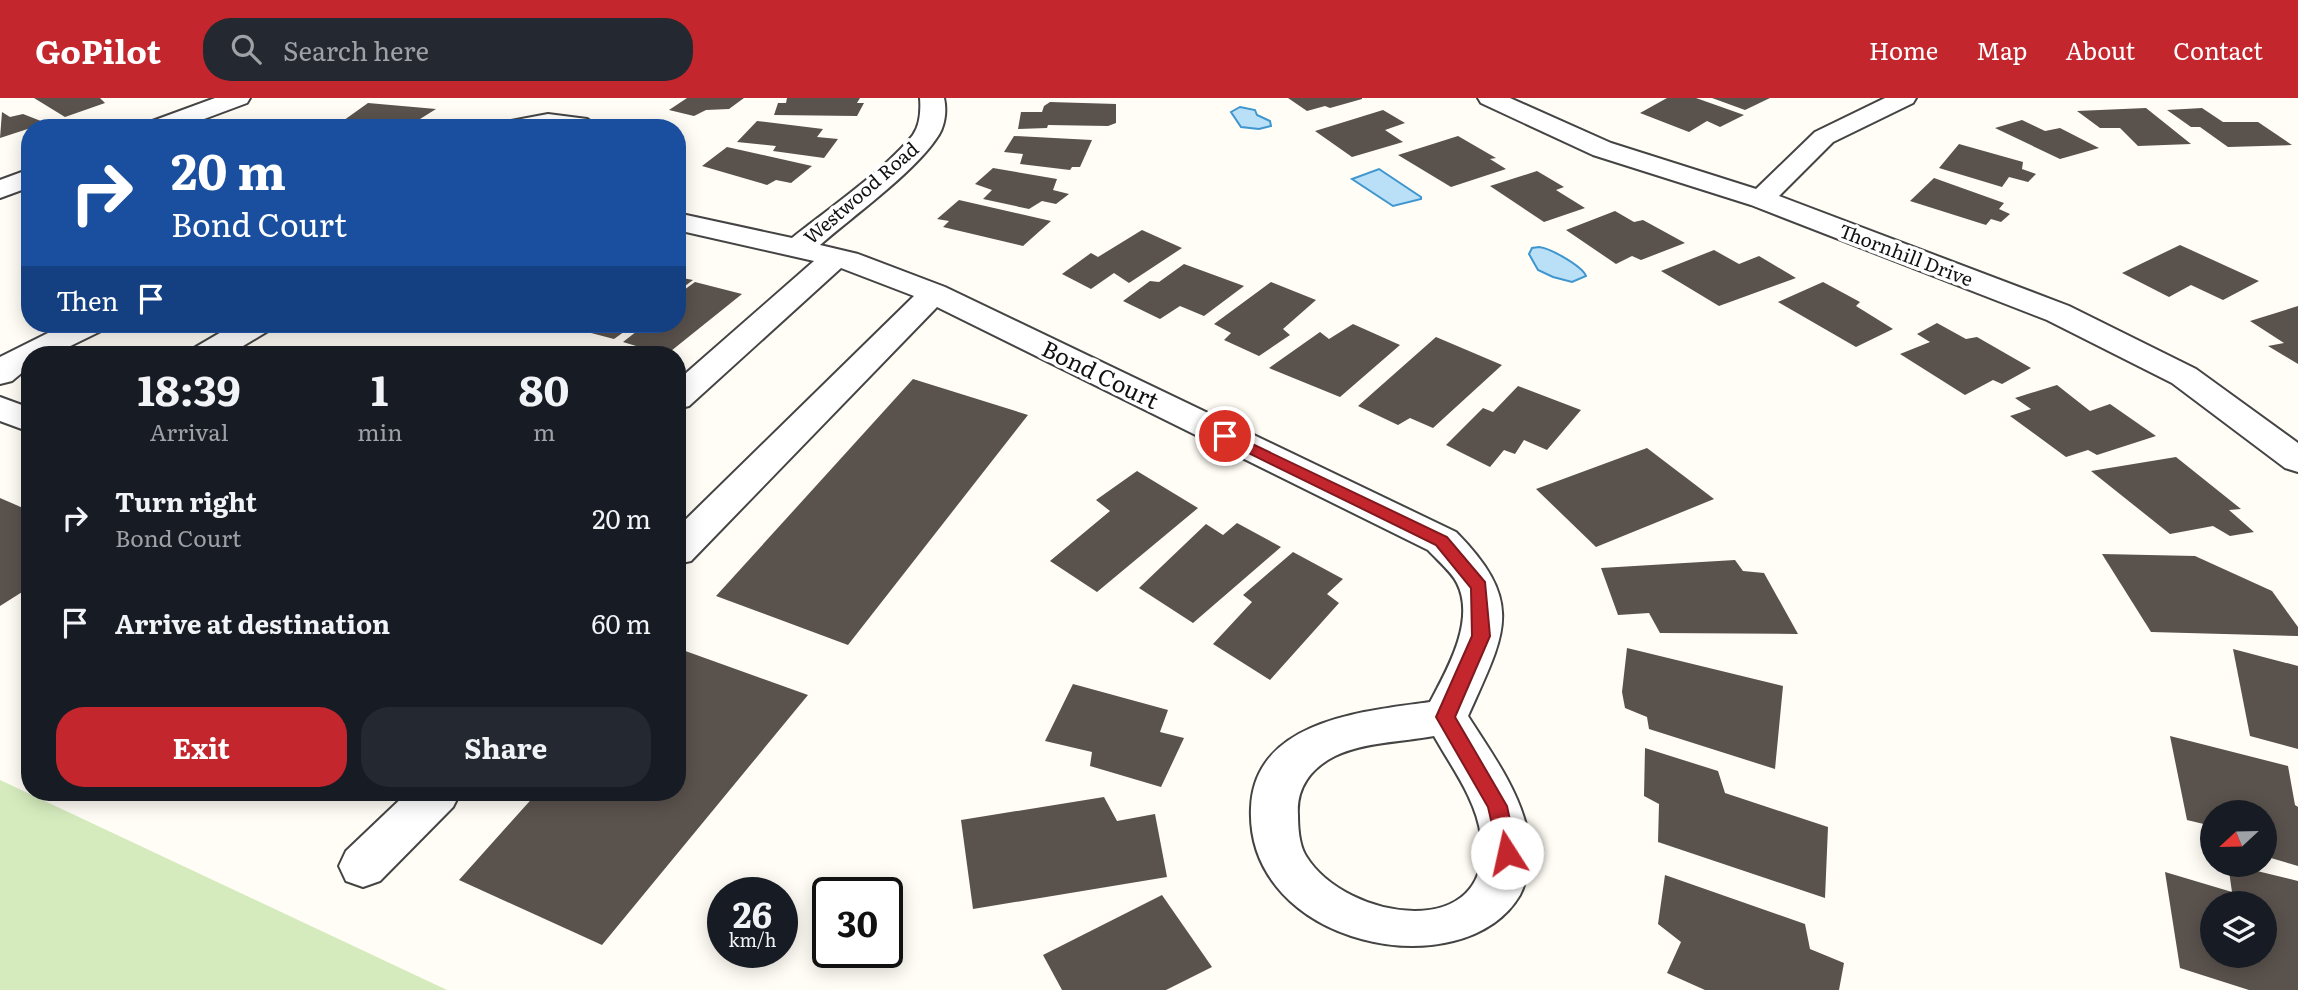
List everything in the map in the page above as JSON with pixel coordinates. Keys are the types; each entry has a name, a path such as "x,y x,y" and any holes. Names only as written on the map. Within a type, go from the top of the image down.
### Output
{"street":[{"path":"181,119 238,98"},
{"name":"Westwood Road","path":"798,248 881,179 926,136 934,110 932,98"},
{"name":"Thornhill Drive","path":"1490,98 1602,149 1761,199 2069,319 2184,376 2298,460"},
{"path":"1761,199 1824,137 1904,98"},
{"path":"0,190 21,181"},
{"name":"Bond Court","path":"686,222 836,257 934,293 1442,541 1479,586 1482,612 1481,636 1445,717"},
{"path":"686,391 836,257"},
{"path":"686,542 934,293"},
{"path":"45,346 72,333"},
{"path":"221,346 242,333"},
{"path":"0,374 21,358"},
{"path":"0,408 21,417"},
{"path":"1445,717 1497,806 1506,836 1507,869 1481,915 1442,930 1406,934 1356,923 1315,901 1288,869 1275,836 1273,799 1288,767 1320,743 1445,717"},
{"path":"363,866 429,801"}],"green space":[{"path":"0,780 21,790 21,801 45,801 447,990 0,990"}],"water":[{"path":"1240,107 1255,110 1257,115 1270,121 1271,126 1259,129 1241,127 1231,112"},
{"path":"1379,169 1421,199 1393,206 1352,179"},
{"path":"1539,247 1565,258 1579,267 1586,276 1572,282 1538,270 1529,254 1532,248"}],"building":[{"path":"34,98 100,98 105,103 65,117"},
{"path":"687,98 744,98 729,109 706,110 694,116 669,110"},
{"path":"787,98 860,98 857,103 864,103 857,116 774,115 778,103 786,103"},
{"path":"1288,98 1362,98 1362,99 1307,111"},
{"path":"1667,98 1696,98 1744,115 1720,127 1707,121 1689,132 1640,113"},
{"path":"1712,98 1770,98 1745,110"},
{"path":"1050,102 1116,104 1116,123 1108,126 1048,125 1047,128 1018,129 1021,112 1042,112 1044,106"},
{"path":"368,103 436,109 420,119 346,119"},
{"path":"2146,108 2191,144 2138,146 2120,128 2100,128 2077,111"},
{"path":"2202,108 2223,122 2258,122 2292,145 2228,147 2200,127 2191,127 2167,110"},
{"path":"1383,110 1405,123 1385,130 1403,142 1352,157 1315,131"},
{"path":"2,112 10,117 23,114 36,119 21,119 21,131 0,138"},
{"path":"2022,120 2045,131 2060,128 2099,148 2060,159 1995,128"},
{"path":"757,121 823,129 817,137 838,139 824,158 773,151 776,146 737,142"},
{"path":"1014,136 1092,140 1080,167 1072,167 1070,170 1020,164 1023,154 1004,152"},
{"path":"1458,136 1496,158 1490,159 1506,169 1451,187 1398,155"},
{"path":"1959,144 2023,162 2022,169 2036,174 2028,182 2009,177 2002,187 1939,168"},
{"path":"727,147 812,166 791,183 776,180 767,185 702,166"},
{"path":"993,168 1057,179 1053,190 1069,194 1056,204 1042,201 1029,209 983,199 992,190 975,184"},
{"path":"1537,171 1564,187 1556,190 1585,208 1544,222 1490,186"},
{"path":"1934,178 2004,203 1999,209 2010,214 2001,222 1991,219 1986,225 1910,201"},
{"path":"959,200 1051,221 1023,246 943,227 949,221 937,219"},
{"path":"1615,211 1634,222 1643,220 1685,243 1641,260 1632,256 1616,264 1566,230"},
{"path":"1142,230 1182,248 1129,283 1114,273 1091,289 1062,274 1091,253 1098,257"},
{"path":"2180,245 2259,281 2223,300 2191,285 2169,297 2122,273"},
{"path":"1714,250 1739,264 1759,256 1796,278 1719,306 1661,271"},
{"path":"1184,264 1244,286 1204,316 1180,306 1160,319 1123,301 1150,281 1159,282"},
{"path":"695,282 742,294 677,346 636,346 623,342 634,333 686,333 686,288"},
{"path":"1271,282 1316,300 1283,329 1290,335 1259,356 1224,340 1231,333 1214,324"},
{"path":"1823,282 1860,302 1856,306 1893,329 1856,347 1778,302"},
{"path":"2298,306 2298,364 2268,346 2284,343 2250,321"},
{"path":"1937,323 1966,339 1977,337 2031,368 2002,384 1993,380 1965,395 1900,354 1930,342 1917,334"},
{"path":"1353,324 1400,345 1340,397 1269,368 1320,332 1329,339"},
{"path":"591,333 622,333 614,339"},
{"path":"1436,337 1502,365 1433,428 1410,418 1398,425 1358,406"},
{"path":"913,379 1028,415 848,645 716,596"},
{"path":"2057,385 2090,411 2110,404 2156,436 2097,455 2088,450 2066,457 2010,416 2031,409 2015,398"},
{"path":"1518,386 1581,410 1547,450 1524,440 1515,454 1504,450 1490,467 1446,445 1483,408 1493,412"},
{"path":"1647,448 1714,499 1596,547 1536,489"},
{"path":"2176,457 2241,509 2229,510 2254,532 2230,536 2213,526 2170,534 2091,471"},
{"path":"1137,471 1198,508 1097,592 1050,561 1110,511 1096,500"},
{"path":"0,498 21,507 21,593 0,606"},
{"path":"1237,523 1281,547 1193,623 1139,588 1206,524 1223,535"},
{"path":"1293,552 1343,579 1327,594 1339,603 1270,680 1213,644 1252,602 1243,595"},
{"path":"2102,554 2195,556 2272,591 2298,627 2298,636 2151,632"},
{"path":"1735,560 1743,571 1764,573 1798,634 1660,633 1649,613 1618,615 1601,568"},
{"path":"1627,648 1783,686 1775,769 1649,729 1647,717 1625,708 1622,692"},
{"path":"2233,649 2298,666 2298,749 2250,736"},
{"path":"686,651 808,695 602,945 459,880 530,801 686,801"},
{"path":"1073,684 1168,710 1160,732 1184,738 1161,787 1090,766 1092,752 1045,741"},
{"path":"2170,736 2288,766 2295,805 2298,807 2298,866 2277,860 2277,800 2200,800 2200,823 2187,820"},
{"path":"1645,748 1718,771 1725,793 1828,827 1825,898 1658,842 1659,804 1644,796"},
{"path":"1104,797 1117,821 1155,814 1167,877 973,909 961,820"},
{"path":"2165,872 2229,891 2200,891 2200,968 2277,968 2277,891 2232,891 2230,877 2277,876 2298,881 2298,990 2249,990 2180,968"},
{"path":"1665,875 1805,924 1810,949 1844,963 1839,990 1705,990 1667,973 1681,942 1658,924"},
{"path":"1162,895 1212,967 1166,990 1062,990 1043,955"}],"route":[{"path":"1225,436 1442,541 1462,562 1479,586 1481,636 1445,717 1497,806 1506,836 1507,853"}]}
